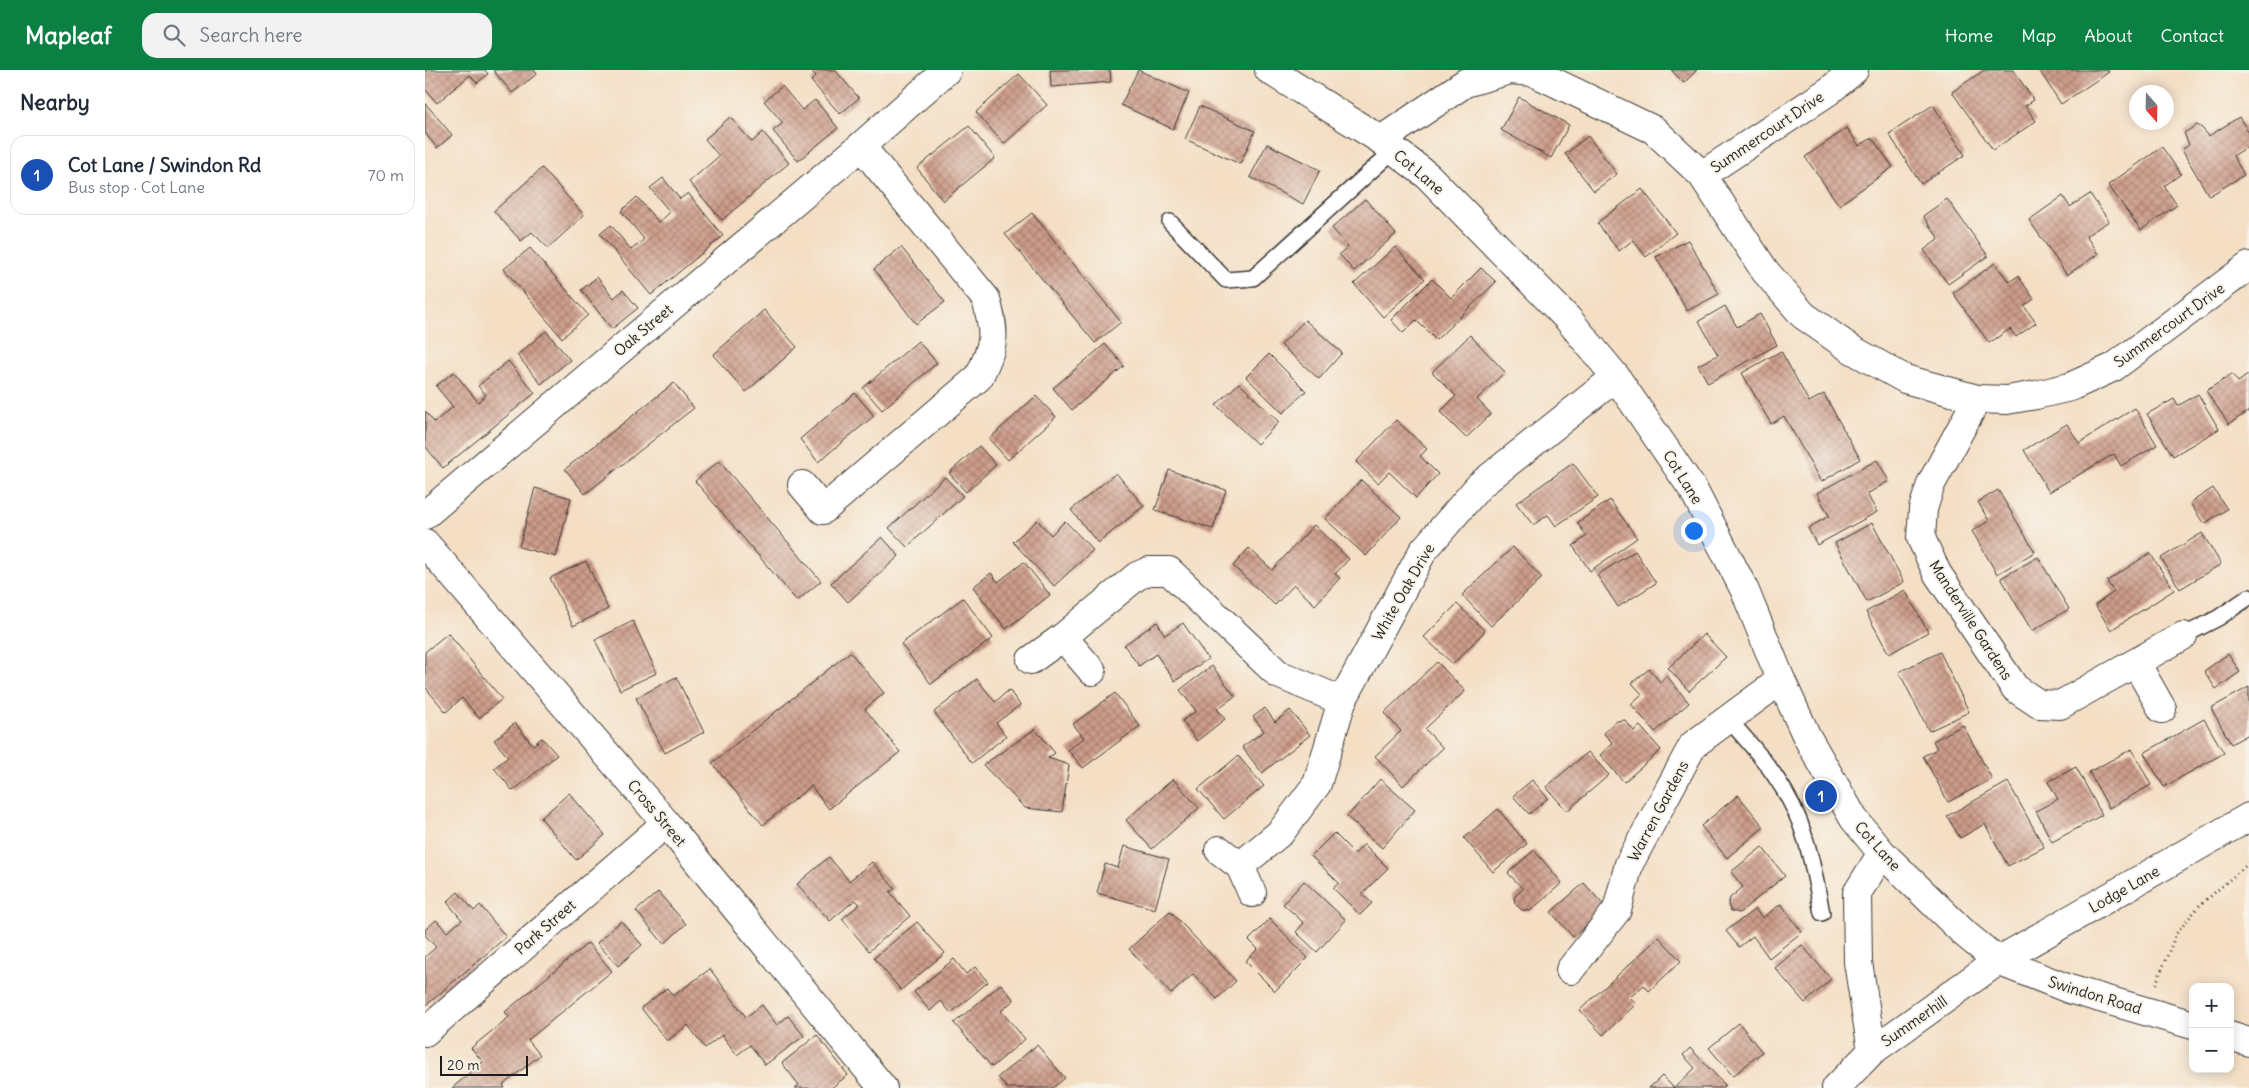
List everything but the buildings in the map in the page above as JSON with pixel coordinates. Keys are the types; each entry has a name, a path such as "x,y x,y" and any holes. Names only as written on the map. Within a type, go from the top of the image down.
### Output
{"street":[{"name":"Oak Street","path":"425,515 861,146 947,70"},
{"name":"Cot Lane","path":"1269,70 1387,145 1428,176 1568,319 1616,377 1694,490 1745,591 1781,680 1807,737 1833,786 1854,819 1882,854 1965,934 1998,961"},
{"name":"Summercourt Drive","path":"1387,145 1465,84 1510,70 1533,72 1654,130 1702,175 1765,271 1803,315 1851,349 1905,379 1977,399 2007,400 2036,395 2070,387 2114,367 2249,266"},
{"name":"Summercourt Drive","path":"1702,175 1829,91 1854,70"},
{"path":"802,485 823,510 979,377 992,350 993,324 986,299 861,146"},
{"name":"White Oak Drive","path":"1252,893 1230,858 1281,832 1317,784 1342,701 1423,551 1480,485 1616,377"},
{"name":"Manderville Gardens","path":"1977,399 1931,484 1923,509 1921,538 1937,572 2015,688 2039,704 2060,705 2183,636"},
{"name":"Cross Street","path":"425,544 666,823 883,1088"},
{"path":"1031,660 1063,637 1137,576 1149,571 1169,571 1278,674 1342,701"},
{"path":"1063,637 1092,671"},
{"path":"2136,663 2162,709"},
{"name":"Warren Gardens","path":"1570,970 1617,910 1629,864 1693,745 1781,680"},
{"name":"Lodge Lane","path":"1998,961 2249,817"},
{"name":"Park Street","path":"425,1032 666,823"},
{"path":"1872,1051 1858,962 1857,892 1882,854"},
{"name":"Swindon Road","path":"1998,961 2069,989 2189,1024"},
{"name":"Summerhill","path":"1836,1088 1872,1051 1998,961"},
{"path":"2234,1037 2249,1042"}],"lane":[{"path":"1170,222 1226,280 1253,278 1387,145"},
{"path":"2183,636 2218,618 2249,598"},
{"path":"1728,719 1761,755 1785,792 1805,836 1822,913"}],"path":[{"path":"2146,1010 2175,934 2199,906 2249,863"}],"place":[{"name":"Cot Lane / Swindon Rd","path":"1821,796"}]}
